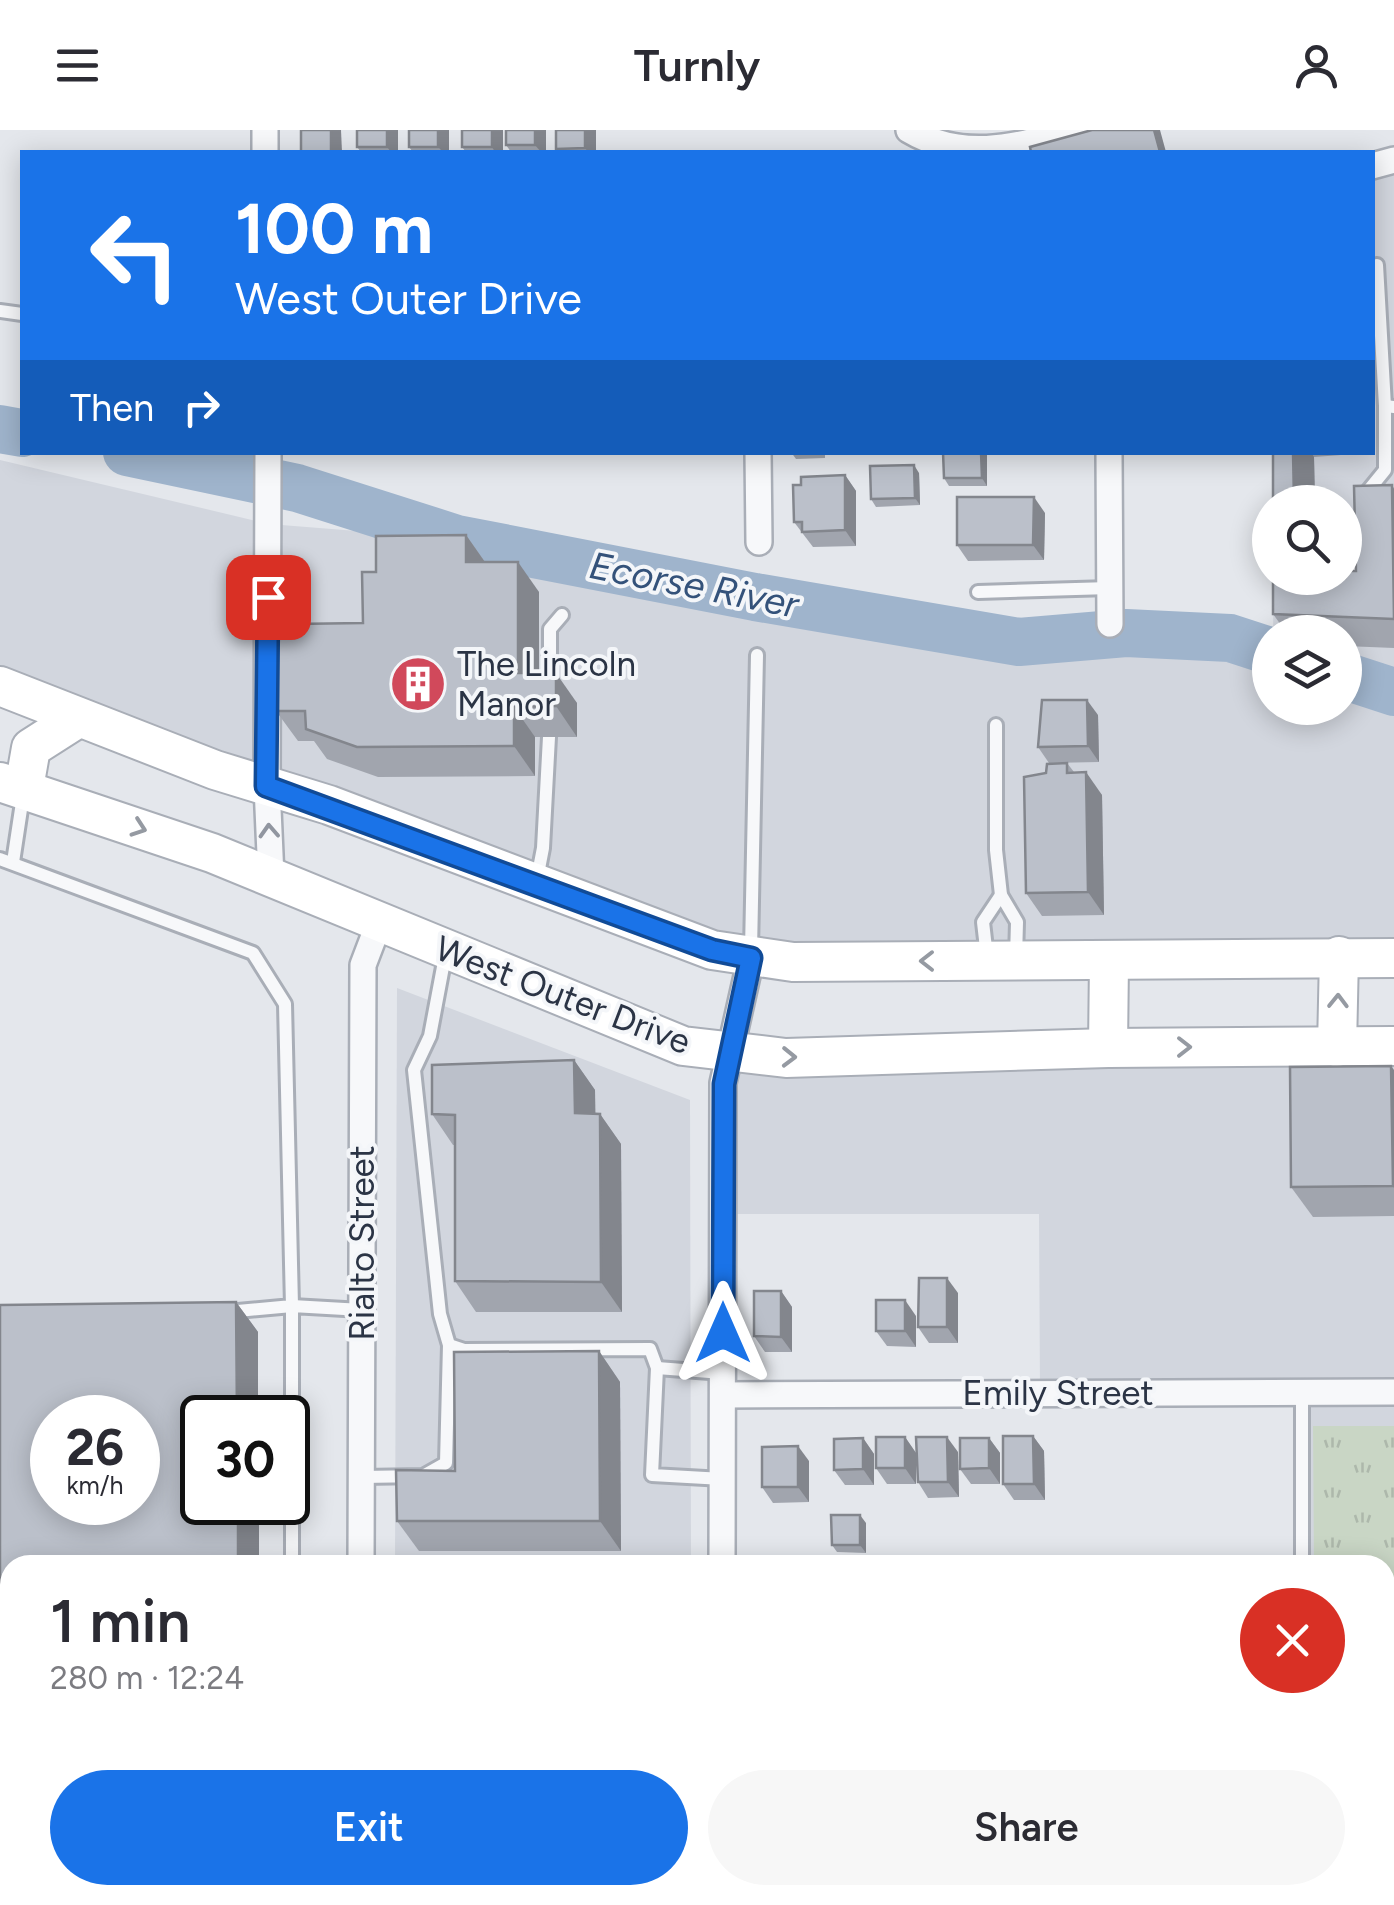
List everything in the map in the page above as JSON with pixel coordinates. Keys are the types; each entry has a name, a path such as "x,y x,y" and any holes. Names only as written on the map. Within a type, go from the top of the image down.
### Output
{"main road":[{"path":"0,686 712,950 751,958 793,962 1394,958"},
{"path":"12,785 31,748 78,718"},
{"name":"West Outer Drive","path":"12,785 271,877 683,1046 786,1058 1108,1048 1394,1046"},
{"path":"1337,1046 1339,956"},
{"path":"1108,1048 1109,961"}],"street":[{"path":"909,130 945,146 969,150"},
{"path":"990,150 1078,130"},
{"path":"268,455 266,786 271,877"},
{"path":"758,455 759,542"},
{"path":"1109,455 1110,624"},
{"name":"Rialto Street","path":"361,1555 362,965 379,924"},
{"path":"722,1555 724,1084 751,958"},
{"name":"Emily Street","path":"723,1384 1394,1392"}],"lane":[{"path":"1362,499 1385,470 1390,406 1378,265"},
{"path":"978,592 1110,588"},
{"path":"550,703 550,629 562,615"},
{"path":"751,958 756,655"},
{"path":"996,725 1001,895 1017,922 1002,960"},
{"path":"536,882 543,848 549,737"},
{"path":"12,785 7,861 253,952 285,1004 292,1306 292,1555"},
{"path":"1001,895 983,922 1002,960"},
{"path":"362,1477 422,1476 446,1463 449,1344 440,1314 414,1070 430,1036 446,950"},
{"path":"207,1312 292,1306 362,1310"},
{"path":"449,1344 464,1350 650,1348 657,1368 652,1475 722,1479"},
{"path":"657,1368 723,1384"},
{"path":"1302,1392 1302,1555"}],"shaded area":[{"path":"1394,161 1394,958 793,962 0,686 0,460 269,524 457,539 1019,642 1126,633 1230,638 1252,645 1252,725 1362,725 1362,615 1273,615 1274,595 1362,595 1362,485 1274,485 1274,455 1375,455 1375,166"},
{"path":"397,988 690,1100 691,1555 395,1555"},
{"path":"1394,1046 1394,1555 1302,1555 1301,1392 1040,1393 1039,1214 723,1214 730,1052"}],"green space":[{"path":"1313,1426 1394,1426 1394,1555 1314,1555"}],"building":[{"path":"301,130 331,130 331,150 301,150"},
{"path":"357,130 387,130 387,147 357,147"},
{"path":"409,130 438,130 438,147 409,147"},
{"path":"462,130 492,130 492,147 462,147"},
{"path":"506,130 535,130 535,145 506,145"},
{"path":"556,130 585,130 585,148 556,149"},
{"path":"1092,130 1154,130 1159,150 1031,150 1030,147"},
{"path":"943,455 981,455 982,478 944,478"},
{"path":"1273,455 1293,455 1294,485 1273,485"},
{"path":"914,465 915,498 871,499 870,466"},
{"path":"845,475 845,530 802,532 802,522 794,522 793,485 801,485 801,477"},
{"path":"1392,485 1394,619 1273,614 1273,595 1362,595 1362,486"},
{"path":"957,497 1034,497 1033,545 957,545"},
{"name":"The Lincoln Manor","path":"466,535 466,562 518,562 518,673 556,673 556,706 514,707 514,746 357,747 306,729 305,711 276,711 276,634 294,634 294,624 363,623 362,572 376,572 376,536"},
{"path":"1042,700 1087,700 1088,746 1038,747"},
{"path":"1067,763 1067,773 1086,772 1088,892 1026,893 1024,777 1046,773 1047,764"},
{"path":"574,1060 575,1113 600,1114 601,1282 455,1281 455,1115 432,1114 432,1065"},
{"path":"1391,1066 1393,1186 1291,1187 1290,1067"},
{"path":"919,1278 947,1278 947,1327 918,1327"},
{"path":"754,1291 781,1291 781,1337 754,1336"},
{"path":"876,1300 905,1300 905,1331 876,1331"},
{"path":"236,1302 237,1395 180,1395 180,1525 238,1525 238,1555 0,1555 0,1305"},
{"path":"599,1351 600,1521 397,1521 396,1470 455,1471 454,1352"},
{"path":"1003,1436 1033,1436 1034,1484 1003,1484"},
{"path":"876,1437 905,1437 905,1468 876,1468"},
{"path":"916,1437 947,1437 948,1482 918,1482"},
{"path":"863,1438 863,1469 834,1470 834,1439"},
{"path":"960,1438 989,1438 989,1468 960,1469"},
{"path":"798,1446 798,1487 762,1487 762,1447"},
{"path":"831,1515 860,1515 860,1545 832,1545"}],"waterway":[{"name":"Ecorse River","path":"0,429 20,433"},
{"name":"Ecorse River","path":"141,455 297,488 457,539 755,597 1019,642 1126,633 1230,638 1252,645"},
{"name":"Ecorse River","path":"1362,682 1394,692"}],"place":[{"name":"The Lincoln Manor","path":"418,684"}],"route":[{"path":"268,597 266,786 329,805 712,950 751,958 724,1084 723,1333"}]}
